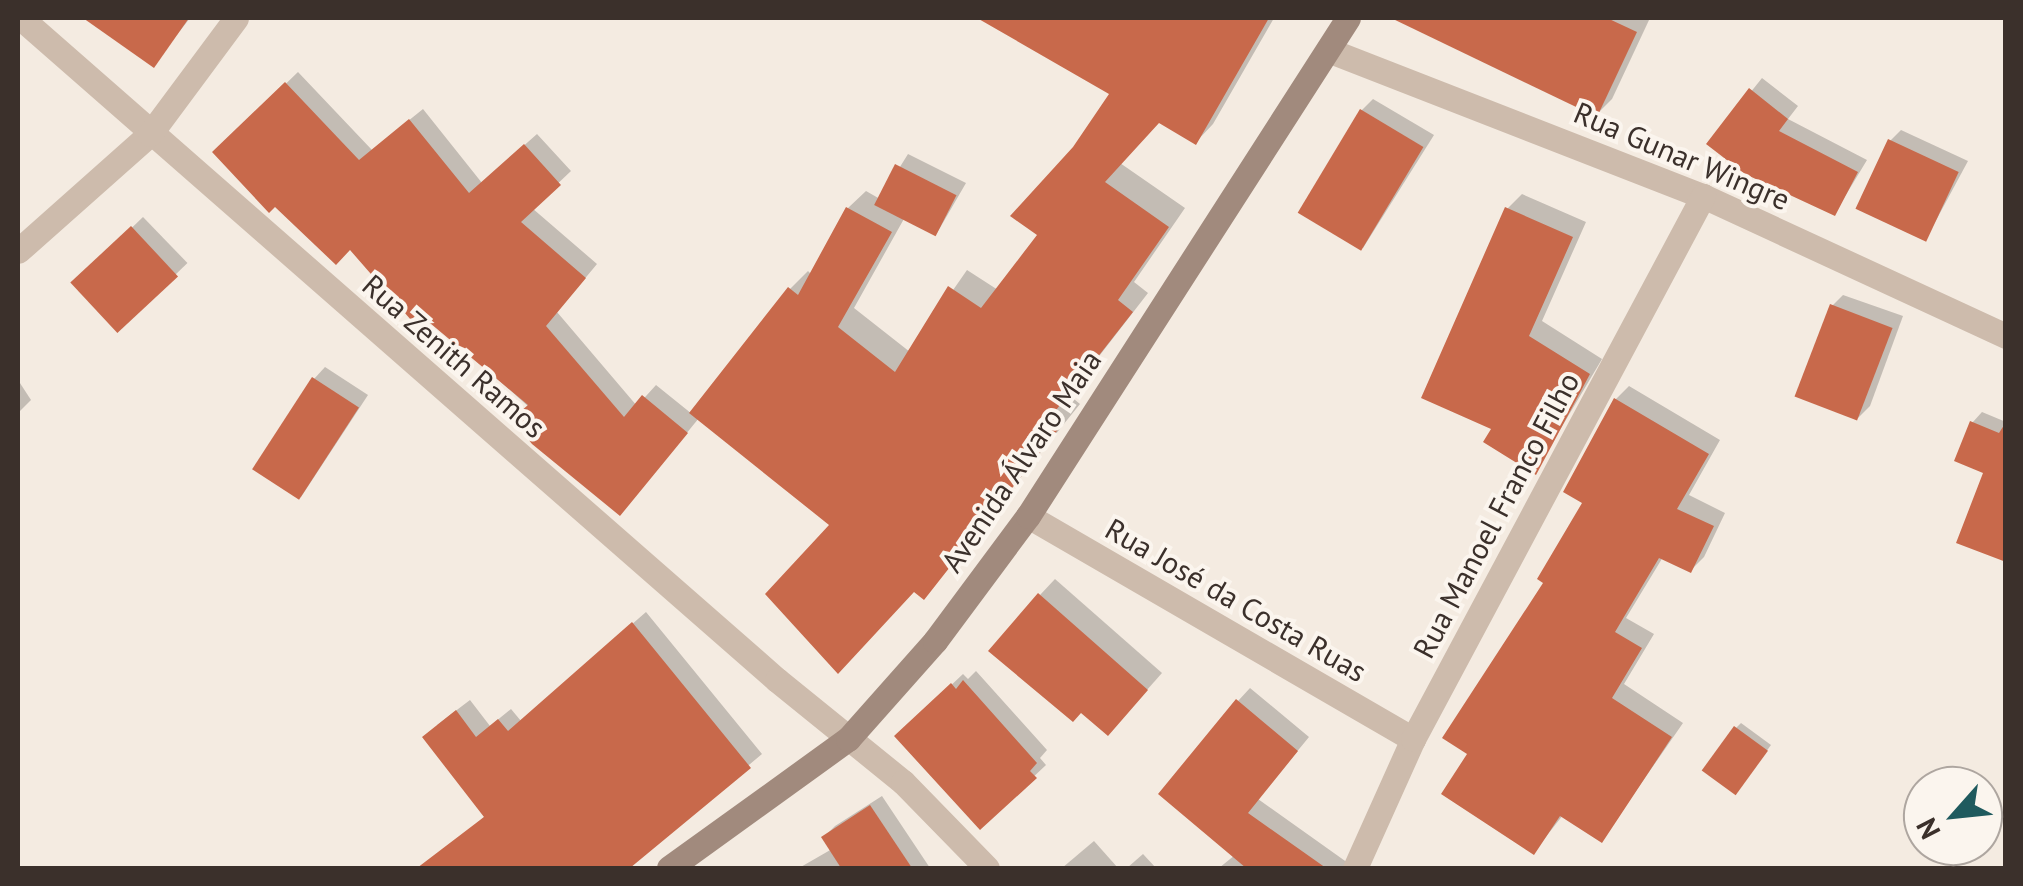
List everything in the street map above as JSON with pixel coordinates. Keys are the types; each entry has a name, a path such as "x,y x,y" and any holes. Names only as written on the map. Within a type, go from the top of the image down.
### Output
{"street":[{"name":"Rua Zenith Ramos","path":"21,18 848,739 903,782 987,868"},
{"path":"18,251 150,134 236,18"},
{"name":"Avenida Álvaro Maia","path":"668,868 848,739 935,641 1028,516 1348,18"},
{"name":"Rua Gunar Wingre","path":"1328,50 1703,196 2006,336"},
{"name":"Rua Manoel Franco Filho","path":"1354,868 1413,739 1703,196"},
{"name":"Rua José da Costa Ruas","path":"1028,516 1413,739"}],"building":[{"path":"83,18 189,18 154,68"},
{"path":"977,18 1269,18 1196,145 1159,123 1105,182 1169,227 1118,300 1133,312 1053,414 1064,422 924,600 914,592 838,674 765,594 829,525 689,413 788,287 798,295 846,207 892,232 838,327 895,372 948,286 981,308 1037,235 1010,216 1073,147 1109,94"},
{"path":"1391,18 1607,18 1637,32 1597,117"},
{"path":"285,82 359,160 409,119 469,193 524,144 561,185 521,222 586,278 546,326 624,417 642,395 688,433 620,516 532,444 512,419 528,405 418,313 411,320 350,250 336,265 275,207 269,213 212,152"},
{"path":"1749,88 1788,119 1779,131 1858,172 1835,216 1745,174 1706,144"},
{"path":"1360,109 1423,147 1361,251 1298,213"},
{"path":"1888,139 1959,172 1926,242 1855,209"},
{"path":"895,164 956,195 936,236 874,205"},
{"path":"1505,207 1573,237 1529,336 1590,374 1536,475 1483,442 1491,429 1421,398"},
{"path":"131,226 178,276 117,333 70,283"},
{"path":"1830,304 1893,328 1857,420 1795,396"},
{"path":"312,377 359,407 299,500 252,469"},
{"path":"1614,398 1709,454 1677,509 1714,526 1691,573 1659,558 1615,632 1642,648 1612,698 1672,737 1602,843 1560,816 1534,855 1441,794 1467,754 1442,738 1543,583 1537,579 1582,503 1563,492"},
{"path":"1970,421 1999,433 2006,422 2006,562 1956,543 1983,473 1954,461"},
{"path":"1038,593 1148,690 1108,736 1081,713 1073,722 988,651"},
{"path":"632,622 751,768 630,868 417,868 484,817 422,737 456,710 476,737 498,719 508,731"},
{"path":"963,680 1037,763 1030,771 1037,778 980,830 894,736 951,683 956,689"},
{"path":"1236,699 1298,751 1248,813 1326,868 1246,868 1158,794"},
{"path":"1734,726 1768,751 1736,795 1702,770"},
{"path":"870,805 912,868 841,868 821,837"}]}
